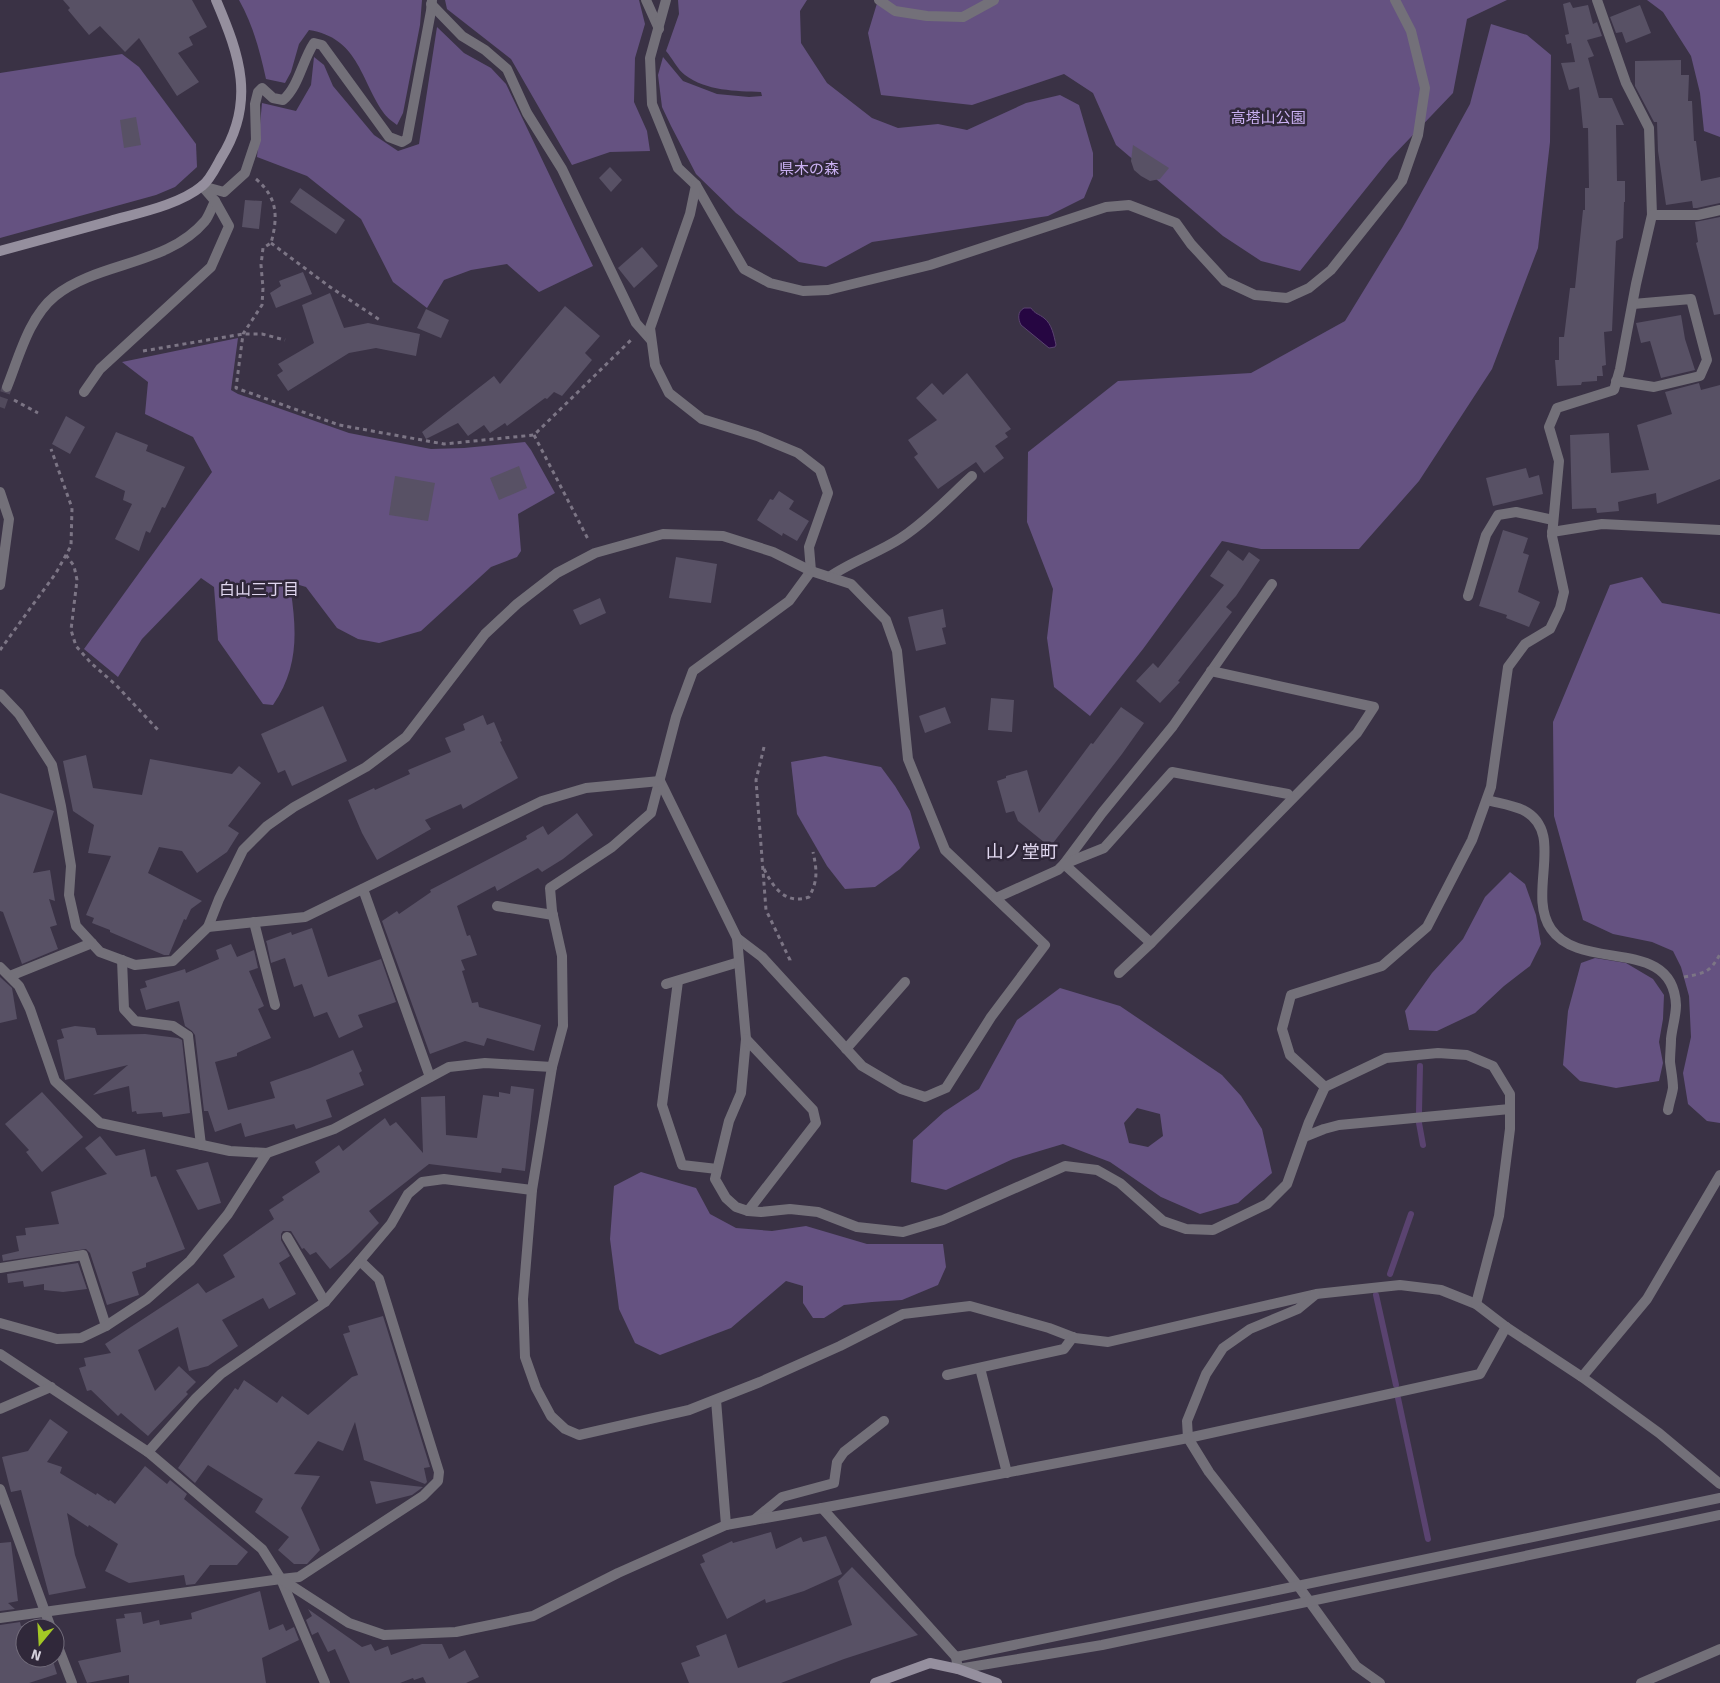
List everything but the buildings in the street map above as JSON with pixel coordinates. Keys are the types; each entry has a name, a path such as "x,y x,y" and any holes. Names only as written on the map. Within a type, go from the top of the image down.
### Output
{"street":[{"path":"0,251 154,209 179,199 202,186 231,143 239,118 242,90 239,59 216,0"},
{"path":"646,0 659,29"},
{"path":"666,0 650,58 652,104 678,168 696,185 744,269 770,283 803,291 828,290 930,265 1106,207 1129,206 1176,223 1191,244 1224,282 1255,295 1286,298 1309,288 1331,270 1402,181 1418,135 1425,88 1411,31 1395,0"},
{"path":"880,0 895,10 928,16 963,16 994,0"},
{"path":"1325,1087 1290,1055 1282,1029 1291,995 1382,966 1427,927 1472,840 1487,800 1491,787 1508,667 1525,644 1550,629 1562,600 1564,592 1552,532 1559,461 1549,427 1557,408 1614,390 1652,216 1649,128 1626,83 1597,0"},
{"path":"202,186 224,192 245,173 256,140 255,104 258,92 262,88 273,98 283,100 290,94 309,50 314,43 322,45 389,137 402,142 407,139 432,2"},
{"path":"432,2 462,36 485,50 506,69 528,113 562,169 636,322 652,341"},
{"path":"696,185 690,214 650,328 655,365 669,393 702,420 757,436 798,453 820,470 828,493 809,547 811,571 788,601 693,671 676,717 651,813 612,847 550,888 552,915 562,956 563,1026 552,1066 532,1190 522,1298 525,1357 536,1388 551,1416 565,1429 579,1436 689,1410 760,1382 840,1346 903,1314 970,1306 1049,1328 1073,1337 1108,1342 1316,1294 1400,1285 1441,1290 1476,1304 1506,1327 1582,1377 1659,1434 1720,1484"},
{"path":"84,392 100,369 211,267 229,226 215,201 202,186"},
{"path":"7,392 32,323 55,297 86,278 167,249 190,236 206,220 215,201"},
{"path":"1652,216 1698,215 1720,210"},
{"path":"1616,381 1654,386 1700,376 1707,360 1691,300 1633,304"},
{"path":"829,577 842,568 900,538 921,524 972,476"},
{"path":"0,492 9,519 0,585"},
{"path":"1468,596 1486,535 1498,515 1516,512 1553,520"},
{"path":"1552,532 1602,524 1720,530"},
{"path":"0,694 19,714 52,765 62,806 71,866 69,895 76,926 100,952 135,965 173,960 208,927 243,850 267,826 294,807 366,767 406,737 484,634 517,604 557,573 595,553 663,534 723,536 774,552 811,571 851,584 886,620 897,651 908,759 945,850 1045,945 991,1017 946,1088 925,1097 901,1089 862,1066 762,957 737,938"},
{"path":"996,898 1058,870 1064,864 1102,813 1173,726 1272,584"},
{"path":"1119,973 1152,943 1357,733 1374,707 1211,671"},
{"path":"1064,864 1104,848 1172,772 1288,794"},
{"path":"208,927 306,917 542,801 586,788 660,781"},
{"path":"660,781 737,938 746,1039 741,1093 729,1121 715,1179 726,1198 736,1207 748,1211 761,1212 790,1209 818,1212 857,1227 903,1232 943,1220 1065,1166 1097,1170 1120,1183 1163,1220 1186,1229 1213,1230 1267,1204 1288,1184 1304,1137 1325,1087 1386,1058 1438,1053 1467,1055 1493,1066 1510,1094 1510,1129 1498,1216 1476,1304"},
{"path":"1487,800 1524,811 1541,826 1545,838 1541,898 1546,922 1553,932 1572,946 1599,954 1634,959 1655,966 1670,980 1676,1005 1670,1061 1673,1089 1668,1110"},
{"path":"1064,864 1152,943"},
{"path":"363,889 430,1077"},
{"path":"497,906 552,915"},
{"path":"254,922 275,1005"},
{"path":"10,976 92,943"},
{"path":"122,960 124,1009 135,1021 173,1026 188,1036 201,1145"},
{"path":"666,984 739,962"},
{"path":"0,967 19,986 30,1009 55,1081 100,1123 230,1151 267,1153 334,1129 449,1067 484,1062 552,1066"},
{"path":"678,981 662,1106 682,1165 717,1169"},
{"path":"846,1049 905,982"},
{"path":"746,1039 813,1110 816,1123 748,1211"},
{"path":"1304,1137 1338,1125 1510,1109"},
{"path":"0,1322 57,1338 81,1338 106,1326 147,1299 190,1261 228,1214 267,1153"},
{"path":"1582,1377 1647,1299 1720,1175"},
{"path":"148,1452 196,1398 221,1374 325,1302 390,1224 408,1194 422,1182 444,1178 532,1190"},
{"path":"287,1237 325,1302"},
{"path":"0,1268 83,1255 106,1326"},
{"path":"0,1618 298,1577 423,1496 438,1481 439,1472 379,1279 360,1261"},
{"path":"1316,1294 1298,1309 1250,1330 1223,1348 1206,1374 1187,1421 1188,1438 1209,1472 1299,1587 1356,1666 1380,1683"},
{"path":"281,1578 349,1623 384,1635 456,1632 533,1616 618,1573 726,1524 822,1508 1188,1438 1480,1374 1506,1327"},
{"path":"947,1375 1064,1350 1073,1337"},
{"path":"0,1354 148,1452 262,1549 281,1578 325,1683"},
{"path":"980,1368 1008,1473"},
{"path":"0,1408 52,1387"},
{"path":"716,1400 726,1524"},
{"path":"754,1520 782,1497 834,1483 837,1462 844,1452 884,1421"},
{"path":"0,1489 47,1618"},
{"path":"956,1657 1720,1498"},
{"path":"822,1508 956,1657 958,1669"},
{"path":"958,1669 1102,1645 1720,1515"},
{"path":"1641,1683 1720,1649"},
{"path":"875,1683 930,1663 958,1669 997,1683"},
{"path":"65,1665 72,1683"}],"path":[{"path":"246,170 268,189 276,221 271,244"},
{"path":"271,244 330,287 380,320"},
{"path":"271,244 263,248 261,265 262,305 243,334 236,388 339,425 444,444 534,435 642,330"},
{"path":"142,351 243,334 262,334 285,340"},
{"path":"7,392 38,413"},
{"path":"534,435 595,553"},
{"path":"0,650 56,573 71,546 72,508 51,449"},
{"path":"66,555 74,566 77,580 71,630 76,646 159,731"},
{"path":"764,747 756,780 766,910 790,960 784,980"},
{"path":"763,867 770,880 781,893 787,897 799,900 809,897 815,886 816,867 813,852"},
{"path":"1670,980 1706,973 1715,964 1720,954"}],"green space":[{"path":"239,0 422,0 420,25 403,113 397,125 383,112 356,61 348,50 338,41 325,34 309,30 299,44 291,72 285,83 266,79 256,38"},
{"path":"445,0 639,0 645,24 635,58 634,102 647,131 650,151 610,152 572,165 511,59 447,9"},
{"name":"県木の森","path":"678,0 807,0 800,11 801,43 827,83 872,118 898,128 938,124 967,130 1026,103 1060,95 1079,105 1093,153 1093,176 1084,198 1048,216 872,242 826,267 799,262 736,213 696,174 662,107 658,75 663,57 683,81 717,94 749,97 762,96 761,92 721,89 702,84 685,75 680,70 666,51 679,14"},
{"name":"高塔山公園","path":"878,0 1507,0 1467,19 1453,93 1389,160 1300,271 1261,261 1223,236 1116,145 1093,93 1064,74 972,105 881,95 868,33"},
{"path":"1647,0 1720,0 1720,137 1704,131 1700,93 1691,56 1663,12"},
{"path":"1491,24 1527,35 1551,55 1550,142 1538,248 1492,369 1419,481 1359,549 1261,549 1222,541 1143,649 1090,716 1054,687 1047,638 1053,589 1027,522 1028,452 1118,381 1251,373 1345,321 1402,228 1470,104"},
{"path":"437,27 464,53 491,68 506,84 593,266 539,292 507,264 471,270 444,280 427,308 393,282 361,219 307,176 257,157 262,103 296,111 311,85 314,57 324,65 333,86 374,135 398,151 419,144"},
{"path":"122,54 139,67 196,144 197,167 175,187 156,195 0,238 0,73"},
{"path":"238,338 231,390 238,394 349,433 431,449 525,442 555,493 518,514 521,551 517,557 491,567 421,631 379,643 358,639 337,628 306,587 296,584 291,592 295,637 294,651 287,678 273,705 263,704 218,640 214,587 201,578 142,639 118,677 84,649 212,472 193,437 145,414 148,382 122,362"},
{"path":"1642,577 1662,603 1720,614 1720,1123 1707,1121 1688,1104 1683,1073 1691,1037 1689,996 1681,967 1673,951 1652,942 1613,934 1583,920 1554,816 1553,722 1610,585"},
{"path":"825,756 881,767 910,811 920,848 900,869 875,887 845,889 827,866 797,814 791,762"},
{"path":"1510,872 1525,884 1536,915 1541,944 1530,966 1504,986 1475,1013 1437,1031 1409,1030 1405,1011 1432,973 1463,939 1485,897"},
{"path":"1595,958 1626,963 1653,979 1664,995 1663,1019 1659,1042 1663,1063 1659,1081 1616,1088 1580,1081 1563,1065 1568,1011 1581,963"},
{"path":"1060,988 1120,1006 1222,1075 1241,1096 1262,1129 1272,1173 1238,1203 1200,1214 1161,1197 1110,1162 1063,1144 1013,1159 946,1190 911,1182 913,1140 944,1112 979,1089 1017,1020","holes":["1137,1108 1160,1114 1163,1136 1148,1147 1129,1143 1124,1123"]},
{"path":"641,1172 696,1188 710,1214 736,1228 772,1231 806,1226 867,1244 943,1244 946,1267 938,1285 902,1300 844,1305 824,1318 813,1318 803,1303 803,1286 786,1281 731,1328 660,1355 635,1343 619,1309 610,1239 614,1186"}],"shaded area":[{"path":"1024,308 1031,308 1047,321 1051,327 1055,347 1049,348 1021,325 1019,316"}],"waterway":[{"path":"1419,1112 1420,1066"},
{"path":"1419,1123 1423,1145"},
{"path":"1390,1274 1411,1214"},
{"path":"1376,1295 1396,1385"},
{"path":"1398,1398 1428,1539"}],"tunnel":[{"path":"0,407 7,387"}],"district":[{"name":"白山三丁目","path":"259,589"},
{"name":"山ノ堂町","path":"1022,852"}]}
